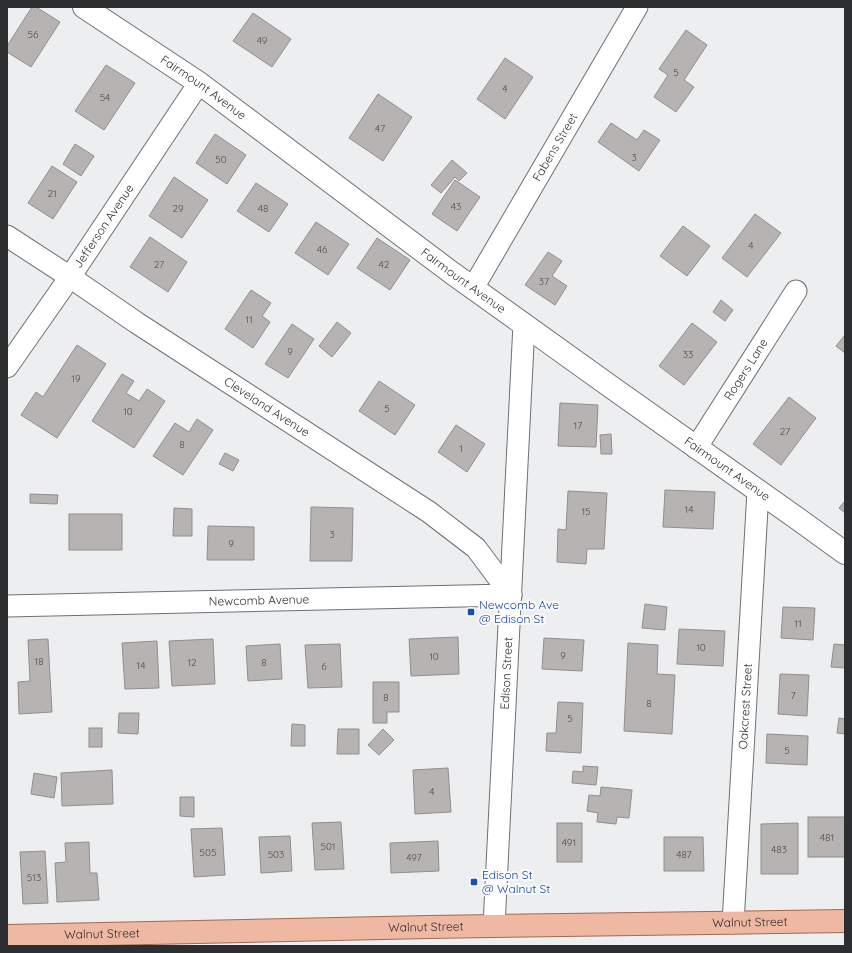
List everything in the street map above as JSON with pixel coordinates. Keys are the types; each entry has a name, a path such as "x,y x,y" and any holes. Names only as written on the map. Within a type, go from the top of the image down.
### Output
{"main road":[{"name":"Walnut Street","path":"7,936 494,926 845,921"}],"street":[{"name":"Fairmount Avenue","path":"84,7 199,83 473,288 845,553"},
{"name":"Fabens Street","path":"473,288 637,7"},
{"name":"Jefferson Avenue","path":"7,367 70,277 199,83"},
{"name":"Cleveland Avenue","path":"7,236 137,323 429,512 476,548 511,595"},
{"name":"Rogers Lane","path":"696,448 796,291"},
{"name":"Edison Street","path":"494,926 524,324"},
{"name":"Oakcrest Street","path":"733,922 758,491"},
{"name":"Newcomb Avenue","path":"7,606 511,595"}],"building":[{"path":"32,7 36,7 60,22 31,67 7,52 7,46"},
{"path":"253,13 291,39 272,67 233,41"},
{"path":"686,30 707,45 684,80 694,87 676,112 654,97 668,75 659,69"},
{"path":"505,58 533,77 505,119 477,99"},
{"path":"106,65 135,83 104,130 75,111"},
{"path":"378,94 412,117 383,161 349,138"},
{"path":"611,123 637,140 644,130 660,140 639,171 598,142"},
{"path":"215,134 246,155 227,184 196,163"},
{"path":"75,144 94,156 81,176 63,164"},
{"path":"452,160 467,173 459,181 455,177 441,193 431,185"},
{"path":"52,166 77,182 53,219 28,203"},
{"path":"174,177 208,200 182,238 149,216"},
{"path":"455,180 480,197 457,231 432,214"},
{"path":"256,183 288,204 269,232 237,211"},
{"path":"755,214 781,233 747,277 722,258"},
{"path":"316,222 349,244 328,275 295,253"},
{"path":"683,226 710,246 687,276 660,256"},
{"path":"150,237 187,262 168,292 130,267"},
{"path":"377,238 410,260 390,290 357,268"},
{"path":"548,252 562,261 552,276 567,286 555,305 525,285"},
{"path":"251,290 271,303 262,316 270,322 253,348 225,329"},
{"path":"721,300 733,310 725,321 713,312"},
{"path":"337,322 351,333 332,357 319,346"},
{"path":"692,323 717,342 684,385 659,366"},
{"path":"292,324 314,339 288,378 265,364"},
{"path":"845,335 845,353 836,346"},
{"path":"77,345 106,364 57,438 21,415 36,392 43,397"},
{"path":"122,374 134,381 126,393 139,401 147,389 165,401 134,448 92,421"},
{"path":"379,381 415,405 395,435 359,411"},
{"path":"789,397 816,418 781,465 753,444"},
{"path":"560,403 598,405 596,447 558,446"},
{"path":"197,419 213,430 183,475 153,456 175,423 189,432"},
{"path":"456,425 485,444 467,472 438,452"},
{"path":"611,434 612,454 601,454 600,435"},
{"path":"225,453 239,460 233,471 219,464"},
{"path":"665,490 715,492 713,529 663,527"},
{"path":"568,491 607,493 604,549 587,549 586,564 557,562 558,529 566,530"},
{"path":"30,494 58,495 57,504 30,503"},
{"path":"845,501 845,513 839,508"},
{"path":"311,507 353,508 352,561 310,561"},
{"path":"174,508 192,509 192,536 173,536"},
{"path":"69,514 122,514 122,550 69,550"},
{"path":"208,526 254,527 254,560 207,560"},
{"path":"645,604 667,607 665,630 642,628"},
{"path":"783,607 815,608 813,640 781,638"},
{"path":"679,629 725,631 723,666 677,664"},
{"path":"458,637 459,674 411,676 409,639"},
{"path":"544,638 584,640 582,671 542,669"},
{"path":"48,639 52,712 19,714 18,682 30,681 28,640"},
{"path":"213,639 215,684 172,686 169,641"},
{"path":"157,641 159,688 125,689 122,643"},
{"path":"628,643 658,645 657,674 675,675 672,734 624,731"},
{"path":"280,644 282,679 248,681 246,646"},
{"path":"340,644 342,687 308,688 305,645"},
{"path":"834,644 845,645 845,668 831,667"},
{"path":"780,674 809,675 807,716 778,714"},
{"path":"373,682 399,682 399,712 387,712 387,723 373,723"},
{"path":"558,702 583,703 581,753 546,751 547,733 556,733"},
{"path":"119,713 139,713 138,734 118,733"},
{"path":"839,718 845,719 845,734 837,733"},
{"path":"292,724 305,725 305,746 291,746"},
{"path":"89,728 102,728 102,747 89,747"},
{"path":"338,729 359,729 359,754 337,754"},
{"path":"383,729 394,740 379,755 368,745"},
{"path":"767,734 808,736 807,765 766,763"},
{"path":"583,766 598,767 596,785 572,783 573,771 583,772"},
{"path":"448,768 451,812 415,814 413,770"},
{"path":"112,770 113,804 62,806 61,773"},
{"path":"34,773 57,777 54,798 31,794"},
{"path":"601,787 632,790 629,818 617,817 616,824 597,822 598,813 587,811 589,795 600,796"},
{"path":"180,797 194,797 194,817 180,816"},
{"path":"808,817 845,817 845,857 808,857"},
{"path":"341,822 344,869 315,870 312,823"},
{"path":"557,823 582,823 582,862 557,862"},
{"path":"798,823 798,874 761,874 761,824"},
{"path":"222,828 225,875 194,877 191,829"},
{"path":"290,836 292,871 261,873 259,837"},
{"path":"664,837 703,837 704,871 664,871"},
{"path":"438,841 439,871 391,873 390,843"},
{"path":"89,842 90,873 97,873 99,900 57,902 55,863 66,862 65,843"},
{"path":"45,851 48,903 23,904 20,852"}],"place":[{"name":"Newcomb Ave @ Edison St","path":"471,612"},
{"name":"Edison St @ Walnut St","path":"474,882"}]}
